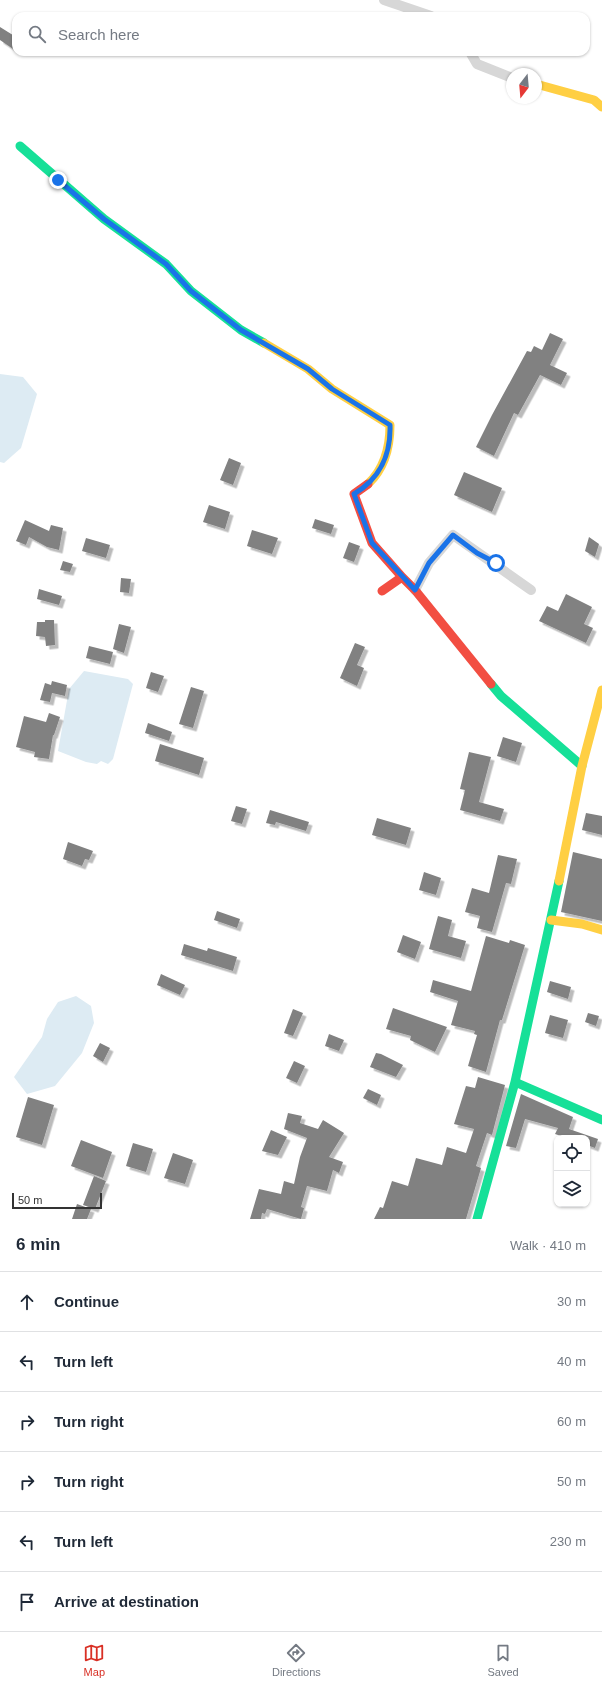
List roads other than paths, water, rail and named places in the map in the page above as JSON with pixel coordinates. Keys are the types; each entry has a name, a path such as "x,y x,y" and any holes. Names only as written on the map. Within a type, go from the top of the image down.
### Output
{"street":[{"path":"384,0 418,12"},
{"path":"472,56 477,64 506,76"},
{"path":"542,86 594,100 602,107"},
{"path":"20,146 104,219 166,264 191,291 241,330 308,369 332,389 390,425 391,442 384,464 365,488 354,494 372,543 415,590 501,696 582,766"},
{"path":"415,590 429,563 453,535 531,590"},
{"path":"382,591 402,577"},
{"path":"477,1219 515,1082 552,920 582,766 602,690"},
{"path":"552,920 582,924 602,930"},
{"path":"515,1082 602,1120"}]}
